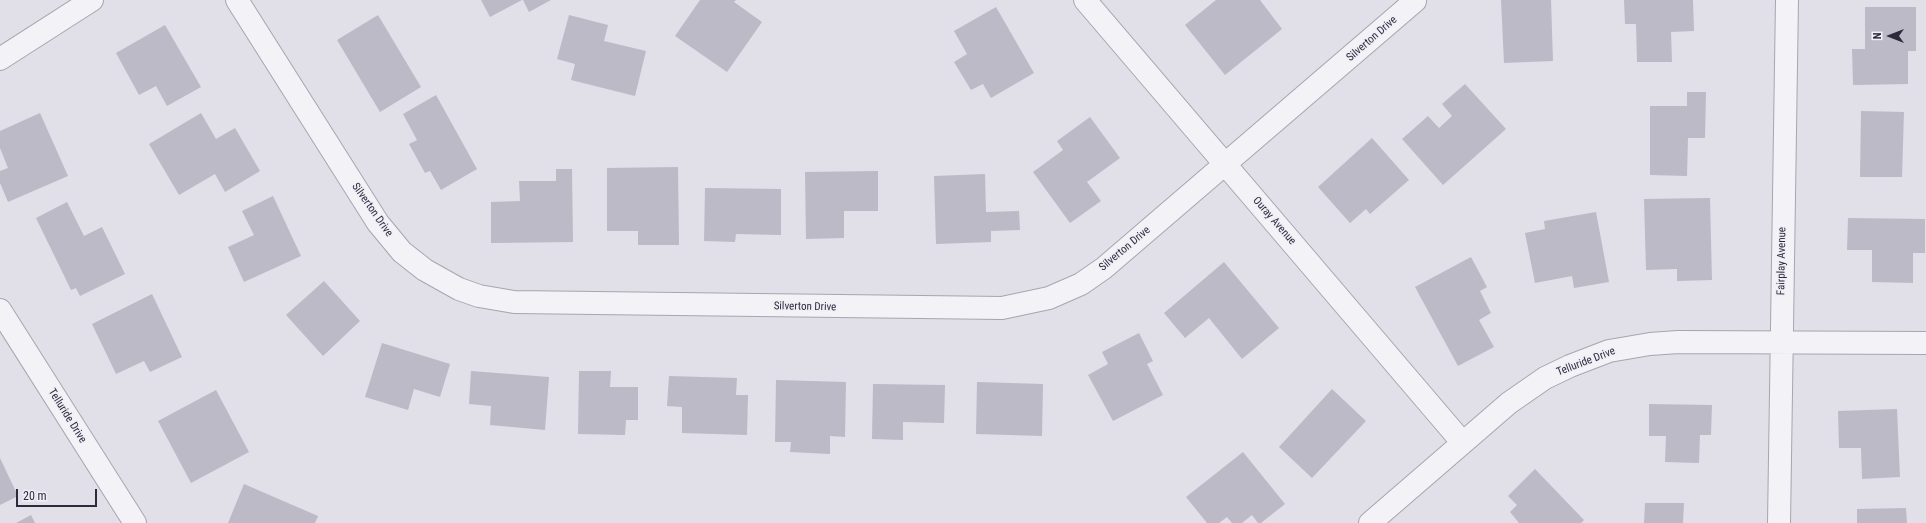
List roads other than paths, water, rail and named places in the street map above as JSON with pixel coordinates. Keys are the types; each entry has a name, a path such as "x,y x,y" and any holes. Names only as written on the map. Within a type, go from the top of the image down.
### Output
{"street":[{"path":"0,59 92,0"},
{"name":"Silverton Drive","path":"237,0 378,223 402,252 425,270 459,289 479,296 514,302 1002,308 1050,298 1081,284 1104,268 1415,1"},
{"name":"Ouray Avenue","path":"1085,0 1462,442"},
{"name":"Fairplay Avenue","path":"1779,523 1787,0"},
{"name":"Telluride Drive","path":"0,310 135,523"},
{"name":"Telluride Drive","path":"1370,523 1509,403 1545,378 1570,366 1609,351 1650,344 1781,342 1926,343"}]}
